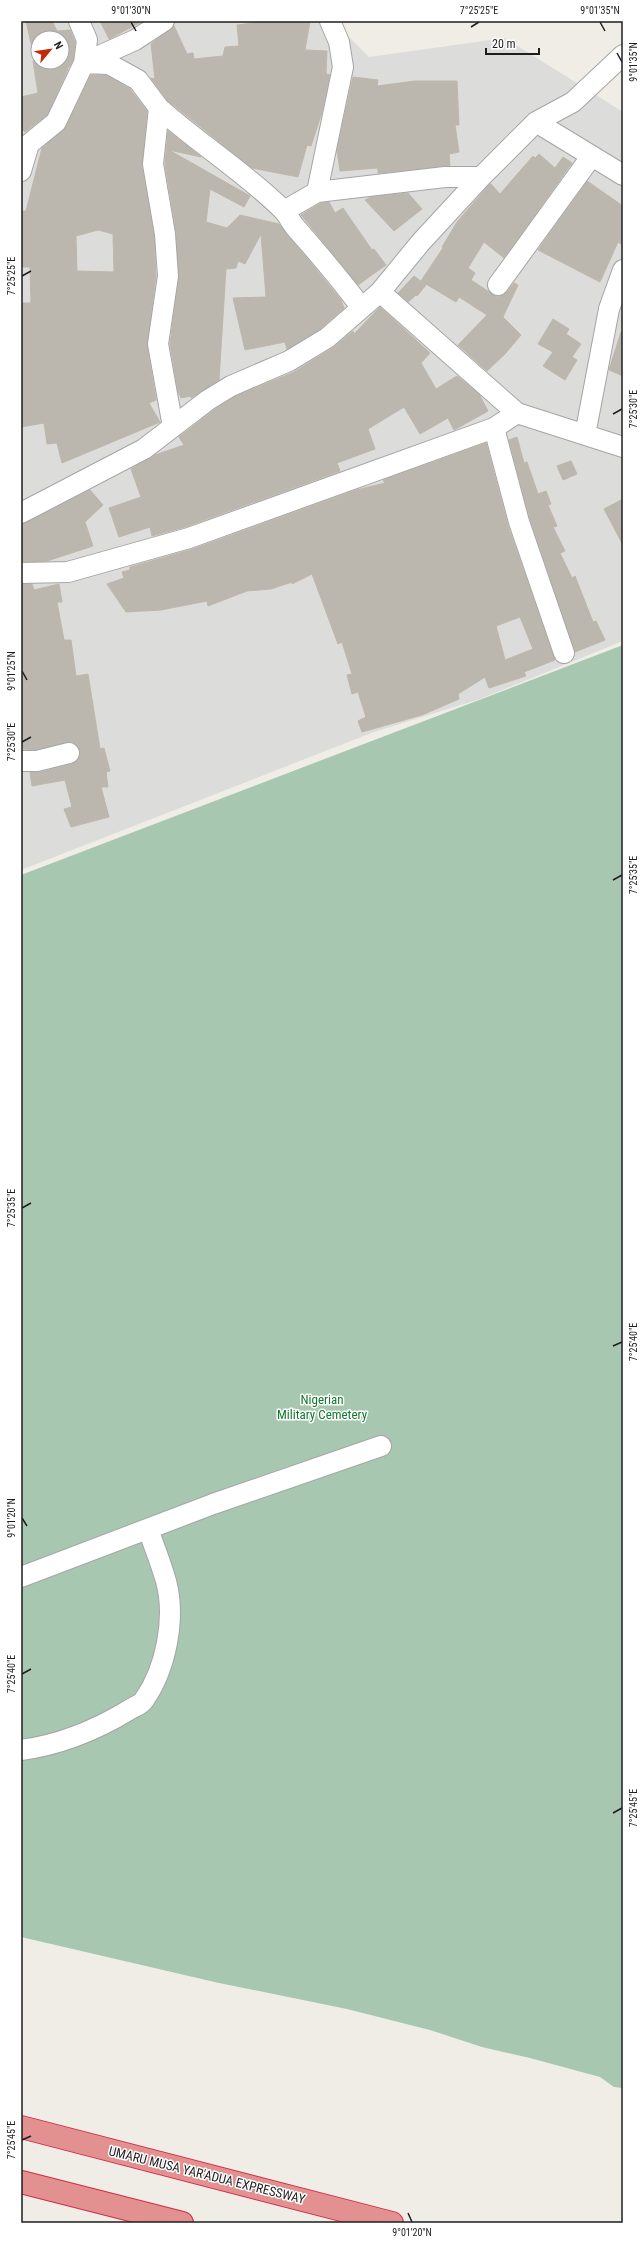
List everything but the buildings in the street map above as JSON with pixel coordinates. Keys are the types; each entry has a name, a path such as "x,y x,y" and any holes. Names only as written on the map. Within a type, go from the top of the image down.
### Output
{"highway":[{"name":"UMARU MUSA YAR'ADUA EXPRESSWAY","path":"21,2127 392,2223"},
{"path":"21,2182 182,2223"}],"street":[{"path":"21,171 25,141 56,122 84,63 87,40 79,21"},
{"path":"84,63 135,40 164,21"},
{"path":"317,192 343,66 339,42 330,21"},
{"path":"21,513 144,449 208,400 231,386 289,361 327,338 380,292 421,242 480,177 536,122 573,102 623,55"},
{"path":"84,63 109,64 138,80 159,108 189,134 221,156 284,211 361,307"},
{"path":"159,108 153,164 165,234 168,276 158,344 173,426"},
{"path":"536,122 623,176"},
{"path":"498,285 591,157"},
{"path":"284,211 317,192 445,177 480,177"},
{"path":"585,435 609,309 623,270"},
{"path":"380,292 517,413 623,447"},
{"path":"21,573 68,572 189,538 494,428 517,413"},
{"path":"494,428 519,522 564,653"},
{"path":"21,761 37,761 69,753"},
{"path":"21,1577 213,1504 381,1446"},
{"path":"21,1750 40,1747 75,1736 108,1722 143,1702 160,1668 170,1620 166,1582 148,1529"}],"shaded area":[{"path":"21,21 333,21 369,57 505,38 623,112 623,641 480,699 374,732 21,870"}],"green space":[{"name":"Nigerian Military Cemetery","path":"623,645 623,2088 614,2087 600,2077 482,2047 430,2030 347,2009 219,1983 21,1937 21,875"}]}
